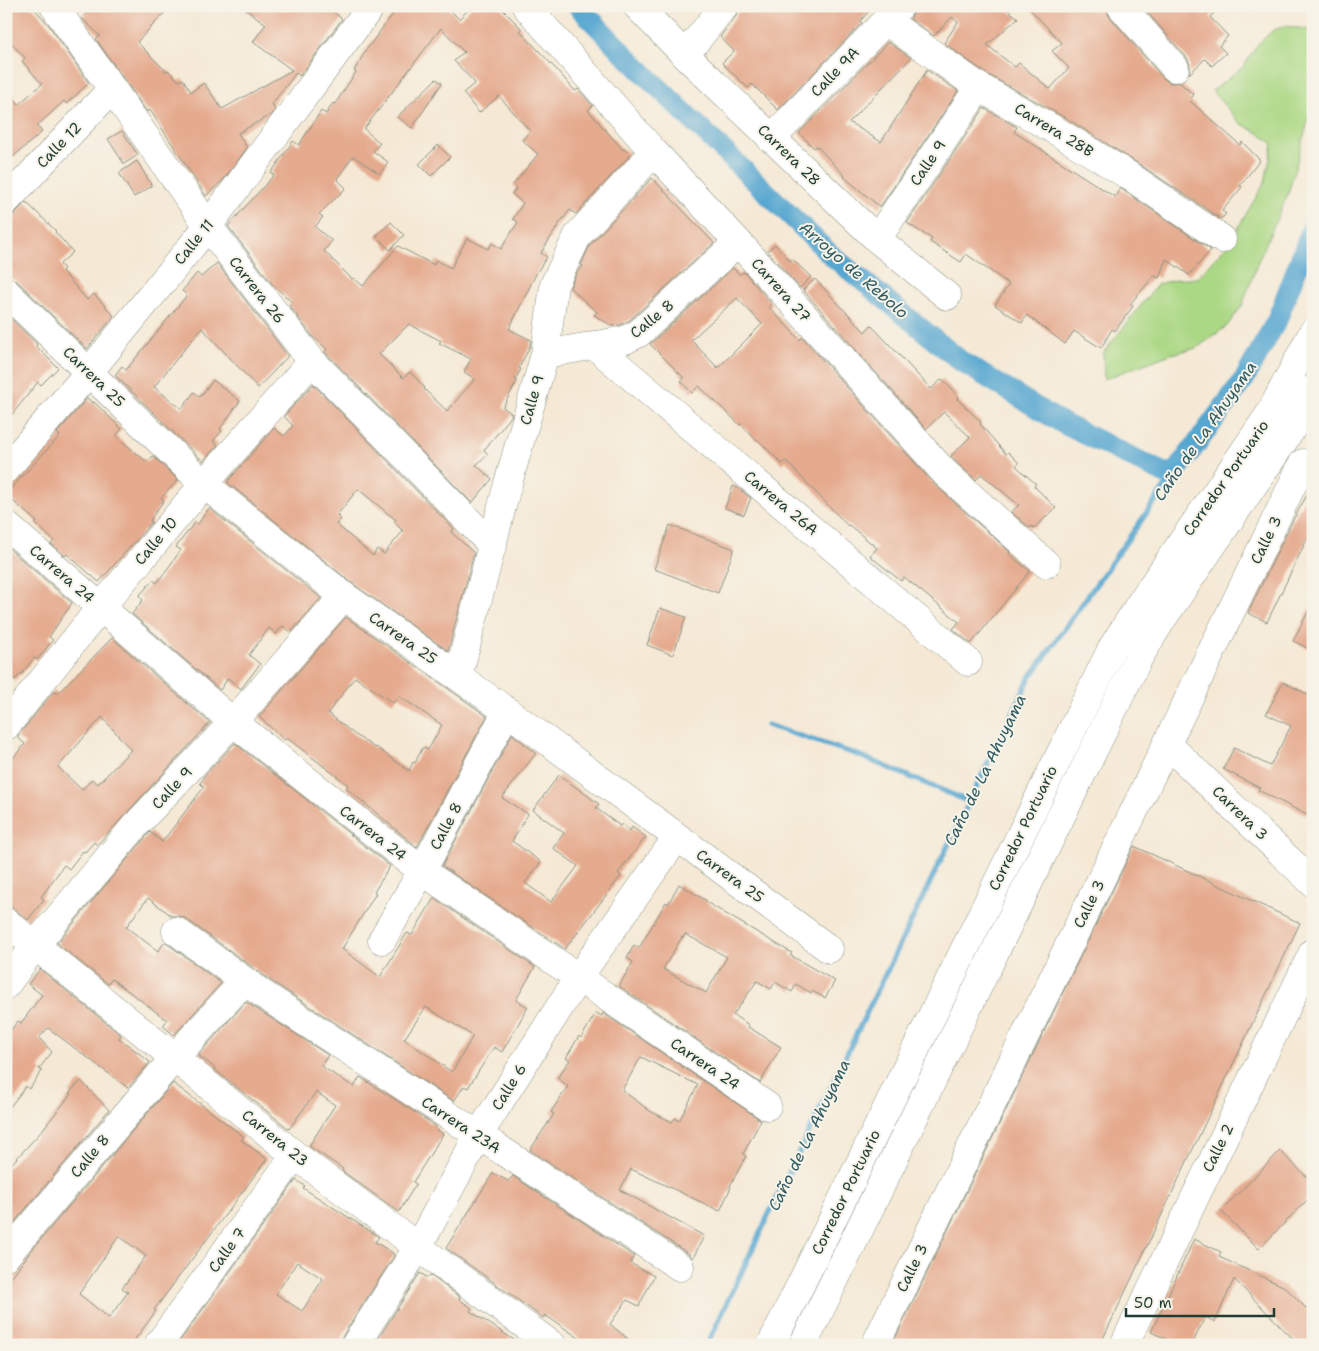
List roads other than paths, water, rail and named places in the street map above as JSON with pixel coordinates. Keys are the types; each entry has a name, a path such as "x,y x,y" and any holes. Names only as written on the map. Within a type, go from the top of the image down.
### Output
{"street":[{"name":"Carrera 26","path":"54,6 208,226 312,361 493,546"},
{"name":"Calle 11","path":"6,469 89,372 208,226 371,6"},
{"name":"Carrera 27","path":"526,6 654,152 738,242 945,473 1046,564"},
{"name":"Carrera 28","path":"638,6 685,55 876,239 947,296"},
{"path":"685,55 724,6"},
{"path":"1121,6 1175,68"},
{"name":"Carrera 28B","path":"893,13 980,86 1132,177 1222,239"},
{"name":"Calle 9A","path":"771,139 893,13"},
{"name":"Calle 9","path":"876,239 980,86"},
{"name":"Calle 12","path":"6,201 112,89"},
{"name":"Calle 9","path":"458,677 507,487 545,354 554,285 578,235 654,152"},
{"name":"Calle 8","path":"545,354 625,340 639,333 738,242"},
{"name":"Carrera 25","path":"6,292 204,484 344,596 507,711 829,948"},
{"name":"Corredor Portuario","path":"771,1345 1112,648 1143,599 1262,425 1313,332"},
{"name":"Carrera 26A","path":"594,345 968,662"},
{"name":"Calle 10","path":"6,726 101,607 204,484 312,361"},
{"name":"Corredor Portuario","path":"802,1345 1138,659 1163,618 1284,441 1313,389"},
{"path":"1262,425 1284,441"},
{"name":"Calle 3","path":"875,1345 1167,744 1308,466"},
{"name":"Carrera 24","path":"6,525 233,722 422,871 767,1106"},
{"name":"Calle 9","path":"6,985 36,944 135,826 233,722 344,596"},
{"name":"Calle 8","path":"382,940 422,871 507,711"},
{"name":"Carrera 3","path":"1167,744 1313,883"},
{"name":"Calle 6","path":"355,1345 418,1248 478,1136 578,978 676,837"},
{"name":"Carrera 23","path":"6,922 36,944 295,1154 418,1248 552,1345"},
{"name":"Carrera 23A","path":"176,931 244,981 680,1267"},
{"name":"Calle 2","path":"1124,1345 1313,952"},
{"path":"174,1057 244,981"},
{"name":"Calle 8","path":"6,1256 174,1057"},
{"name":"Calle 7","path":"158,1345 295,1154"}],"waterway":[{"name":"Arroyo de Rebolo","path":"578,6 623,53 831,255 962,362 1062,423 1172,477 1245,378 1277,320 1313,226"},
{"name":"Caño de La Ahuyama","path":"707,1345 1029,679 1172,477"},
{"path":"767,725 858,755 970,802"}]}
